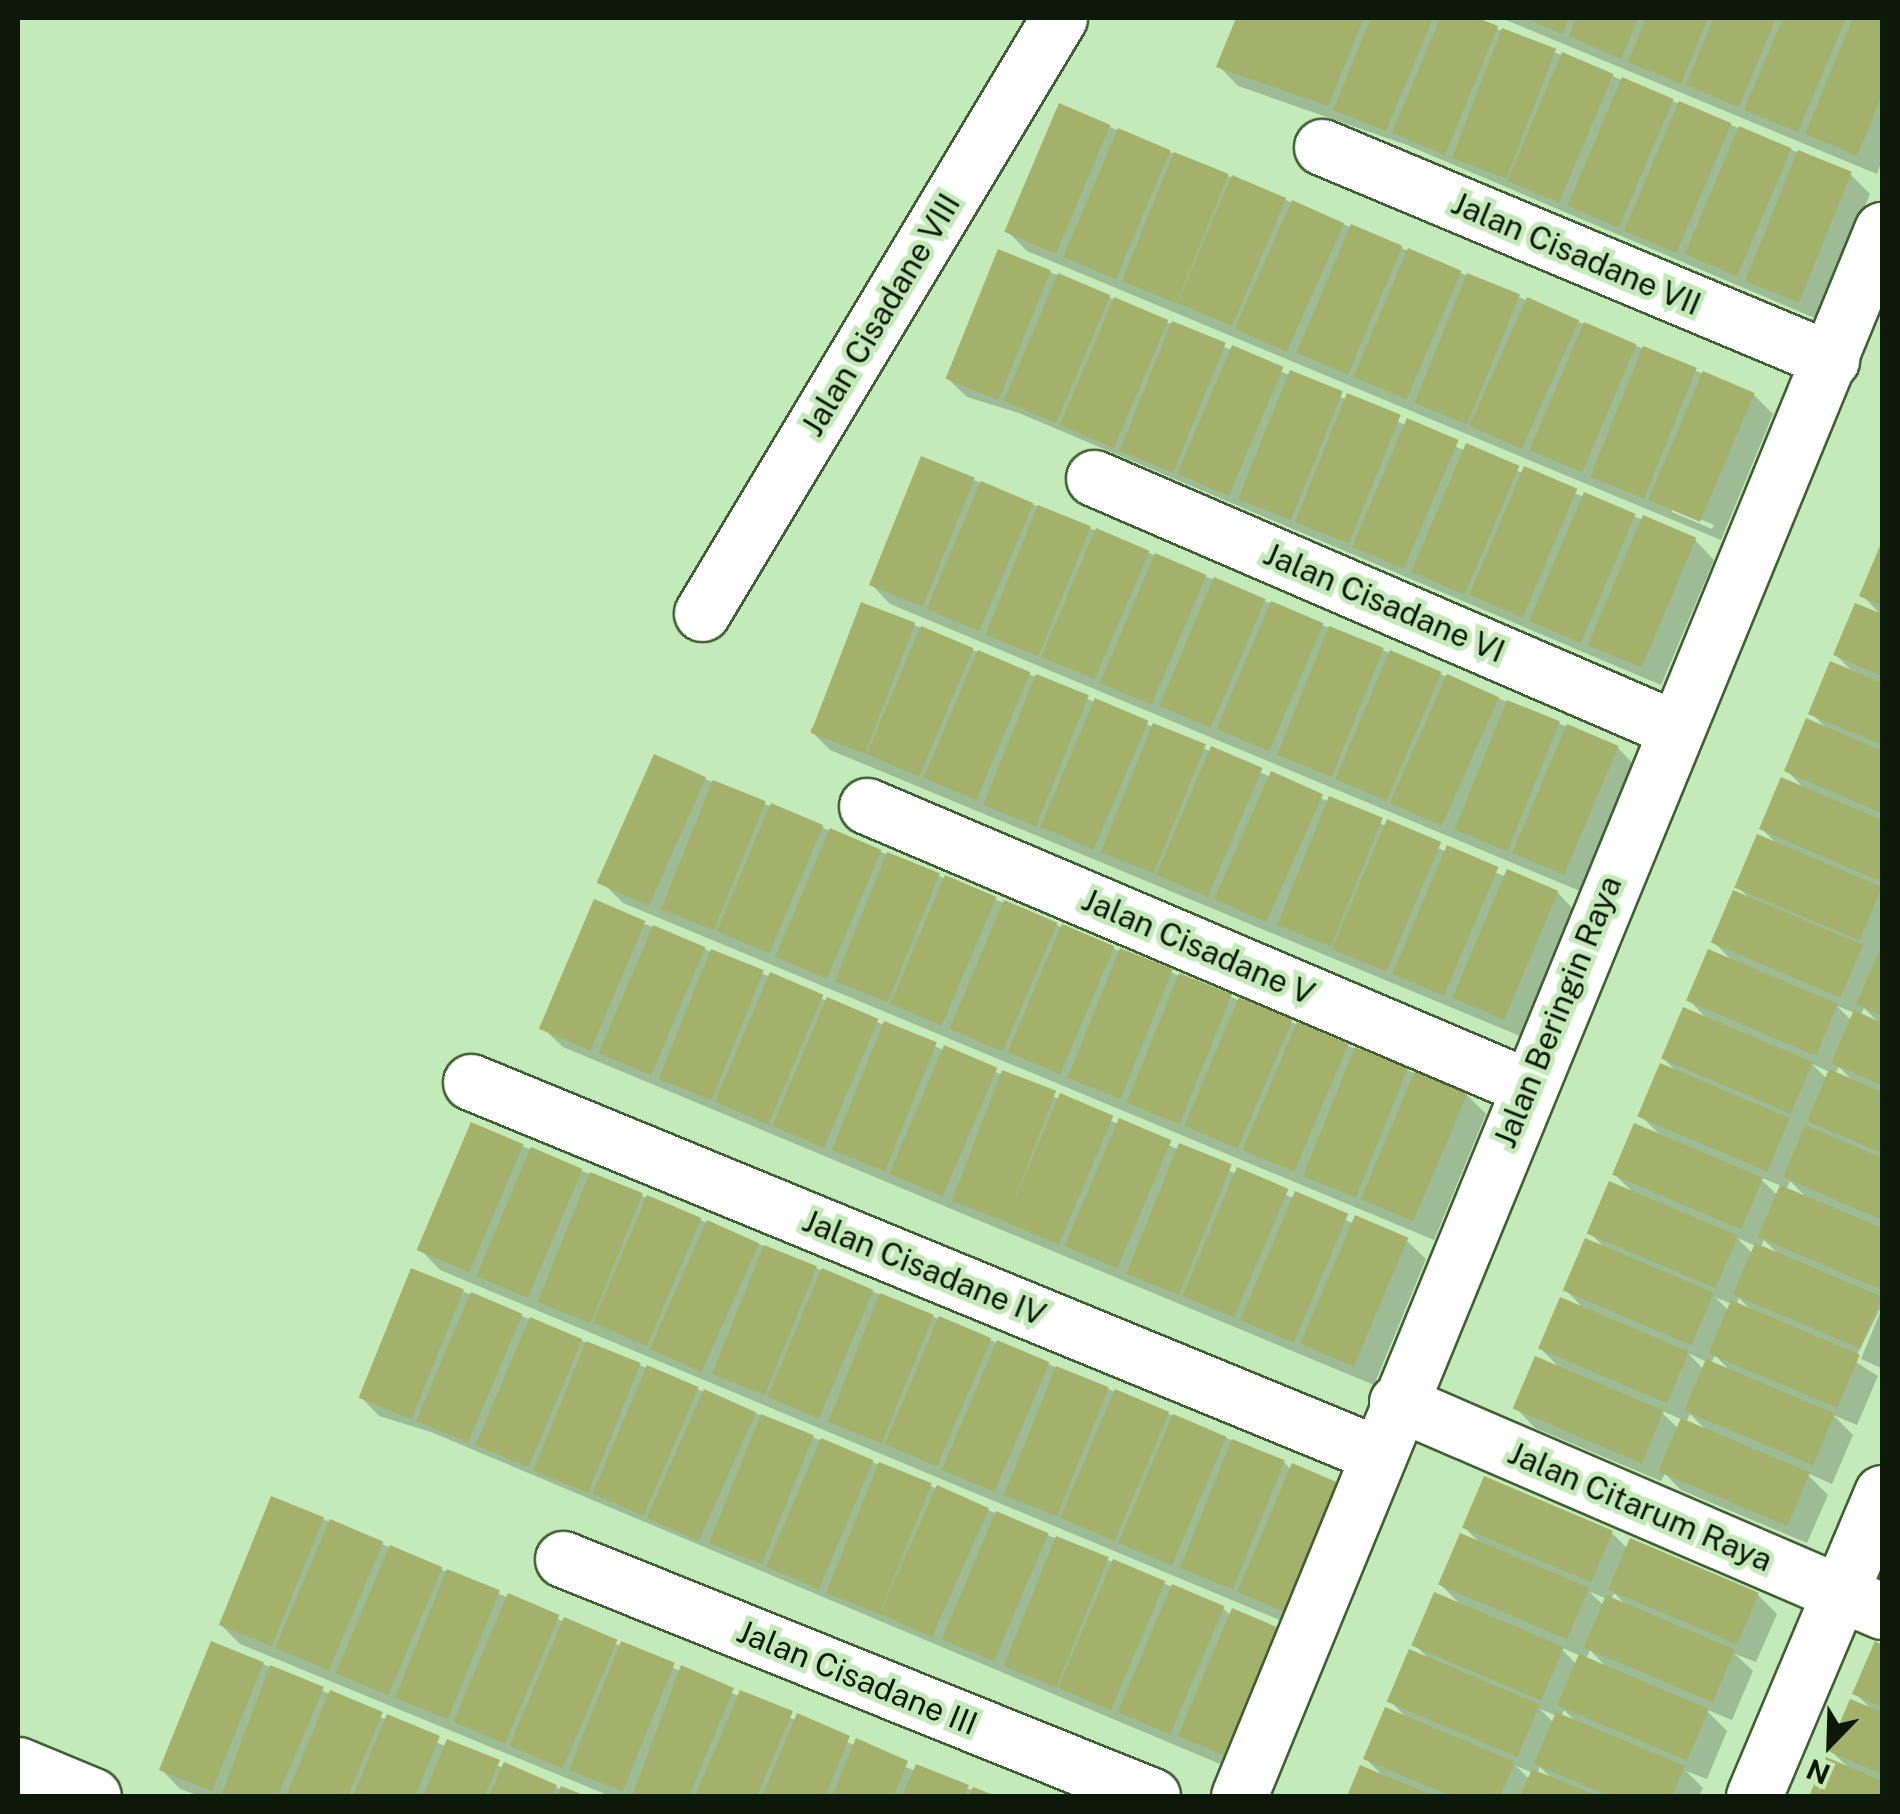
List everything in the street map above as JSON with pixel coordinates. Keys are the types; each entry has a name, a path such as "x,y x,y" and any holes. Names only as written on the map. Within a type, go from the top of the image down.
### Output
{"street":[{"name":"Jalan Cisadane VIII","path":"702,613 1059,18"},
{"name":"Jalan Cisadane VII","path":"1322,147 1831,360"},
{"name":"Jalan Beringin Raya","path":"1239,1796 1397,1402 1882,230"},
{"name":"Jalan Cisadane VI","path":"1094,478 1674,728"},
{"name":"Jalan Cisadane V","path":"867,806 1528,1088"},
{"name":"Jalan Cisadane IV","path":"471,1082 1377,1454"},
{"name":"Jalan Citarum Raya","path":"1397,1402 1861,1602"},
{"path":"1754,1796 1861,1602 1882,1493"},
{"name":"Jalan Cisadane III","path":"563,1559 1152,1796"},
{"path":"18,1765 94,1796"}],"building":[{"path":"1236,18 1364,18 1328,106 1216,67"},
{"path":"1371,18 1433,18 1386,131 1333,110"},
{"path":"1440,18 1478,18 1498,26 1445,155 1392,133"},
{"path":"1524,18 1569,18 1563,34"},
{"path":"1576,18 1638,18 1621,59 1569,36"},
{"path":"1646,18 1708,18 1681,84 1628,62"},
{"path":"1714,18 1776,18 1739,107 1686,85"},
{"path":"1783,18 1846,18 1798,132 1744,110"},
{"path":"1853,18 1882,18 1882,95 1857,156 1805,134"},
{"path":"1502,28 1556,49 1506,179 1452,158"},
{"path":"1562,52 1614,74 1559,203 1507,181"},
{"path":"1622,77 1674,99 1619,228 1567,206"},
{"path":"1679,101 1731,123 1676,253 1624,231"},
{"path":"1059,103 1111,125 1056,254 1004,232"},
{"path":"1739,126 1791,148 1737,276 1685,254"},
{"path":"1118,128 1170,150 1116,279 1063,257"},
{"path":"1798,150 1852,172 1799,302 1745,281"},
{"path":"1174,152 1229,174 1177,303 1122,281"},
{"path":"1232,175 1286,198 1232,326 1178,303"},
{"path":"1292,200 1344,223 1287,352 1235,329"},
{"path":"1351,224 1403,246 1348,375 1296,353"},
{"path":"1408,248 1461,271 1407,400 1353,377"},
{"path":"998,249 1051,270 998,400 946,379"},
{"path":"1058,273 1110,295 1056,423 1004,401"},
{"path":"1467,273 1520,294 1467,424 1415,403"},
{"path":"1114,297 1168,320 1114,448 1060,425"},
{"path":"1527,297 1579,320 1522,449 1470,426"},
{"path":"1172,321 1226,343 1173,473 1120,451"},
{"path":"1584,322 1636,344 1582,472 1530,450"},
{"path":"1232,345 1284,367 1229,496 1177,474"},
{"path":"1643,346 1697,368 1644,498 1590,477"},
{"path":"1290,370 1343,391 1291,520 1238,499"},
{"path":"1703,371 1755,393 1700,522 1648,500"},
{"path":"1347,393 1401,415 1349,544 1295,522"},
{"path":"1407,418 1459,440 1404,569 1352,547"},
{"path":"1466,443 1519,466 1465,595 1411,572"},
{"path":"921,456 975,478 923,607 869,585"},
{"path":"1524,466 1577,489 1523,618 1469,595"},
{"path":"981,481 1033,503 979,631 927,609"},
{"path":"1584,492 1636,514 1581,643 1529,621"},
{"path":"1038,505 1091,526 1038,656 986,635"},
{"path":"1643,515 1696,538 1641,667 1588,645"},
{"path":"1096,528 1149,551 1095,680 1041,657"},
{"path":"1882,541 1882,606 1859,596"},
{"path":"1155,553 1207,575 1151,705 1100,683"},
{"path":"1214,577 1266,599 1211,728 1159,706"},
{"path":"1271,601 1323,623 1269,751 1217,729"},
{"path":"861,602 915,623 865,753 811,733"},
{"path":"1855,603 1882,614 1882,676 1833,655"},
{"path":"921,626 973,648 919,776 867,754"},
{"path":"1329,626 1384,648 1332,777 1277,755"},
{"path":"978,650 1030,672 976,800 924,778"},
{"path":"1390,650 1442,672 1387,801 1335,779"},
{"path":"1830,661 1882,683 1882,745 1808,714"},
{"path":"1036,674 1089,695 1036,826 983,805"},
{"path":"1447,674 1499,697 1442,826 1390,803"},
{"path":"1095,698 1148,721 1094,850 1040,827"},
{"path":"1507,700 1560,721 1507,851 1455,830"},
{"path":"1806,718 1882,751 1882,813 1784,771"},
{"path":"1153,723 1206,744 1154,873 1101,852"},
{"path":"1567,724 1619,746 1564,875 1512,853"},
{"path":"1211,746 1263,768 1208,897 1156,875"},
{"path":"654,754 706,777 649,906 597,883"},
{"path":"1271,771 1323,794 1266,922 1214,899"},
{"path":"1781,777 1882,820 1882,882 1759,829"},
{"path":"713,780 766,801 714,930 661,909"},
{"path":"1329,796 1383,818 1331,947 1277,925"},
{"path":"771,803 823,825 769,953 717,931"},
{"path":"1387,819 1441,842 1386,972 1332,949"},
{"path":"830,828 882,850 827,979 775,957"},
{"path":"1757,834 1882,887 1860,941 1734,887"},
{"path":"1447,845 1499,867 1444,996 1392,974"},
{"path":"887,852 940,873 888,1002 835,981"},
{"path":"1507,869 1559,891 1504,1020 1452,998"},
{"path":"945,875 997,897 942,1026 890,1004"},
{"path":"1733,890 1863,945 1841,998 1711,942"},
{"path":"594,899 646,921 590,1051 539,1029"},
{"path":"1004,900 1057,923 1003,1052 949,1029"},
{"path":"1062,924 1114,946 1060,1074 1008,1052"},
{"path":"653,925 705,947 651,1075 599,1053"},
{"path":"1120,948 1173,969 1120,1099 1068,1078"},
{"path":"711,949 764,970 711,1100 659,1079"},
{"path":"1708,949 1838,1004 1816,1056 1686,1001"},
{"path":"1879,952 1882,954 1882,1016 1856,1004"},
{"path":"770,972 823,995 768,1124 715,1102"},
{"path":"1179,973 1232,994 1179,1124 1127,1103"},
{"path":"827,997 879,1019 824,1148 772,1126"},
{"path":"1239,997 1292,1020 1238,1149 1184,1126"},
{"path":"1683,1007 1813,1062 1791,1114 1661,1059"},
{"path":"1854,1010 1882,1023 1882,1085 1831,1063"},
{"path":"884,1021 937,1042 885,1171 832,1150"},
{"path":"1297,1022 1349,1044 1294,1172 1243,1150"},
{"path":"944,1045 997,1068 943,1197 889,1174"},
{"path":"1355,1047 1408,1068 1356,1197 1303,1176"},
{"path":"1660,1063 1790,1118 1767,1171 1637,1116"},
{"path":"1829,1069 1882,1092 1882,1153 1807,1121"},
{"path":"1002,1070 1056,1091 1006,1221 952,1201"},
{"path":"1415,1071 1467,1093 1413,1221 1361,1199"},
{"path":"1060,1093 1113,1116 1059,1245 1005,1222"},
{"path":"1119,1118 1171,1140 1117,1268 1065,1246"},
{"path":"471,1122 523,1144 469,1272 417,1250"},
{"path":"1634,1123 1763,1178 1741,1229 1612,1175"},
{"path":"1805,1125 1882,1158 1882,1220 1783,1177"},
{"path":"1179,1143 1232,1164 1179,1295 1126,1274"},
{"path":"531,1147 583,1169 528,1298 476,1276"},
{"path":"1237,1167 1289,1189 1234,1318 1182,1296"},
{"path":"590,1172 643,1193 590,1323 538,1302"},
{"path":"1609,1181 1738,1236 1716,1288 1587,1233"},
{"path":"1780,1185 1882,1228 1882,1290 1758,1237"},
{"path":"1295,1191 1348,1214 1294,1343 1240,1320"},
{"path":"647,1195 701,1218 647,1346 593,1323"},
{"path":"1355,1215 1408,1238 1354,1367 1300,1344"},
{"path":"707,1220 759,1243 702,1372 650,1349"},
{"path":"1585,1238 1714,1293 1692,1345 1563,1290"},
{"path":"1755,1243 1882,1297 1860,1348 1733,1295"},
{"path":"764,1245 817,1266 765,1395 712,1374"},
{"path":"411,1268 464,1289 411,1419 359,1398"},
{"path":"822,1268 874,1290 819,1419 767,1397"},
{"path":"471,1292 523,1314 468,1443 416,1421"},
{"path":"880,1293 934,1315 882,1444 828,1422"},
{"path":"1560,1297 1689,1352 1667,1403 1538,1349"},
{"path":"1731,1300 1860,1355 1837,1408 1708,1353"},
{"path":"939,1316 991,1338 937,1466 885,1444"},
{"path":"530,1317 582,1339 528,1467 476,1445"},
{"path":"997,1340 1049,1362 994,1492 942,1470"},
{"path":"586,1341 641,1363 588,1493 534,1471"},
{"path":"1535,1356 1664,1411 1642,1463 1513,1408"},
{"path":"1706,1359 1835,1414 1813,1465 1684,1411"},
{"path":"647,1365 699,1387 644,1516 592,1494"},
{"path":"1056,1366 1109,1387 1057,1516 1004,1495"},
{"path":"704,1389 756,1412 699,1541 647,1518"},
{"path":"1115,1389 1169,1412 1115,1541 1060,1518"},
{"path":"761,1414 814,1435 762,1564 709,1543"},
{"path":"1173,1414 1226,1437 1172,1566 1118,1543"},
{"path":"1681,1418 1810,1473 1787,1526 1658,1471"},
{"path":"821,1438 873,1460 819,1589 766,1567"},
{"path":"1232,1439 1285,1460 1233,1589 1180,1568"},
{"path":"879,1462 932,1483 879,1614 826,1593"},
{"path":"1292,1463 1345,1486 1291,1615 1237,1592"},
{"path":"1484,1476 1613,1531 1591,1582 1462,1528"},
{"path":"937,1485 989,1508 932,1637 880,1614"},
{"path":"271,1496 324,1517 272,1646 219,1625"},
{"path":"996,1511 1048,1533 994,1661 942,1639"},
{"path":"330,1519 383,1542 329,1671 275,1648"},
{"path":"1460,1533 1589,1588 1567,1639 1438,1585"},
{"path":"1056,1536 1109,1557 1056,1687 1004,1666"},
{"path":"1630,1538 1759,1593 1737,1644 1608,1590"},
{"path":"390,1545 442,1567 388,1695 336,1673"},
{"path":"1113,1559 1165,1581 1111,1710 1058,1688"},
{"path":"447,1569 500,1590 448,1719 395,1698"},
{"path":"1172,1584 1224,1606 1170,1734 1118,1712"},
{"path":"1434,1592 1564,1647 1541,1700 1411,1645"},
{"path":"508,1593 560,1615 505,1744 453,1722"},
{"path":"1606,1595 1735,1650 1713,1702 1584,1647"},
{"path":"1232,1608 1284,1630 1230,1758 1178,1736"},
{"path":"564,1617 617,1640 563,1769 509,1746"},
{"path":"211,1641 264,1662 212,1791 159,1770"},
{"path":"621,1641 675,1663 623,1792 569,1770"},
{"path":"1875,1641 1882,1645 1882,1707 1852,1694"},
{"path":"1409,1649 1540,1704 1517,1757 1387,1701"},
{"path":"1579,1654 1709,1709 1687,1761 1557,1706"},
{"path":"270,1665 324,1687 278,1796 221,1796"},
{"path":"681,1665 734,1688 689,1796 632,1796"},
{"path":"330,1690 383,1712 348,1796 286,1796"},
{"path":"740,1690 793,1711 757,1796 695,1796"},
{"path":"1850,1699 1882,1712 1882,1774 1828,1751"},
{"path":"1385,1707 1515,1762 1500,1796 1451,1796 1363,1759"},
{"path":"1556,1712 1685,1766 1672,1796 1610,1796 1534,1764"},
{"path":"797,1713 850,1736 825,1796 762,1796"},
{"path":"387,1714 440,1736 415,1796 353,1796"},
{"path":"856,1738 908,1761 894,1796 832,1796"},
{"path":"447,1739 500,1760 485,1796 423,1796"},
{"path":"1826,1757 1882,1781 1882,1796 1809,1796"},
{"path":"504,1762 557,1785 552,1796 489,1796"},
{"path":"916,1764 969,1785 964,1796 902,1796"},
{"path":"1360,1765 1434,1796 1347,1796"},
{"path":"1532,1769 1597,1796 1520,1796"},
{"path":"561,1786 586,1796 557,1796"},
{"path":"973,1787 996,1796 969,1796"}]}
